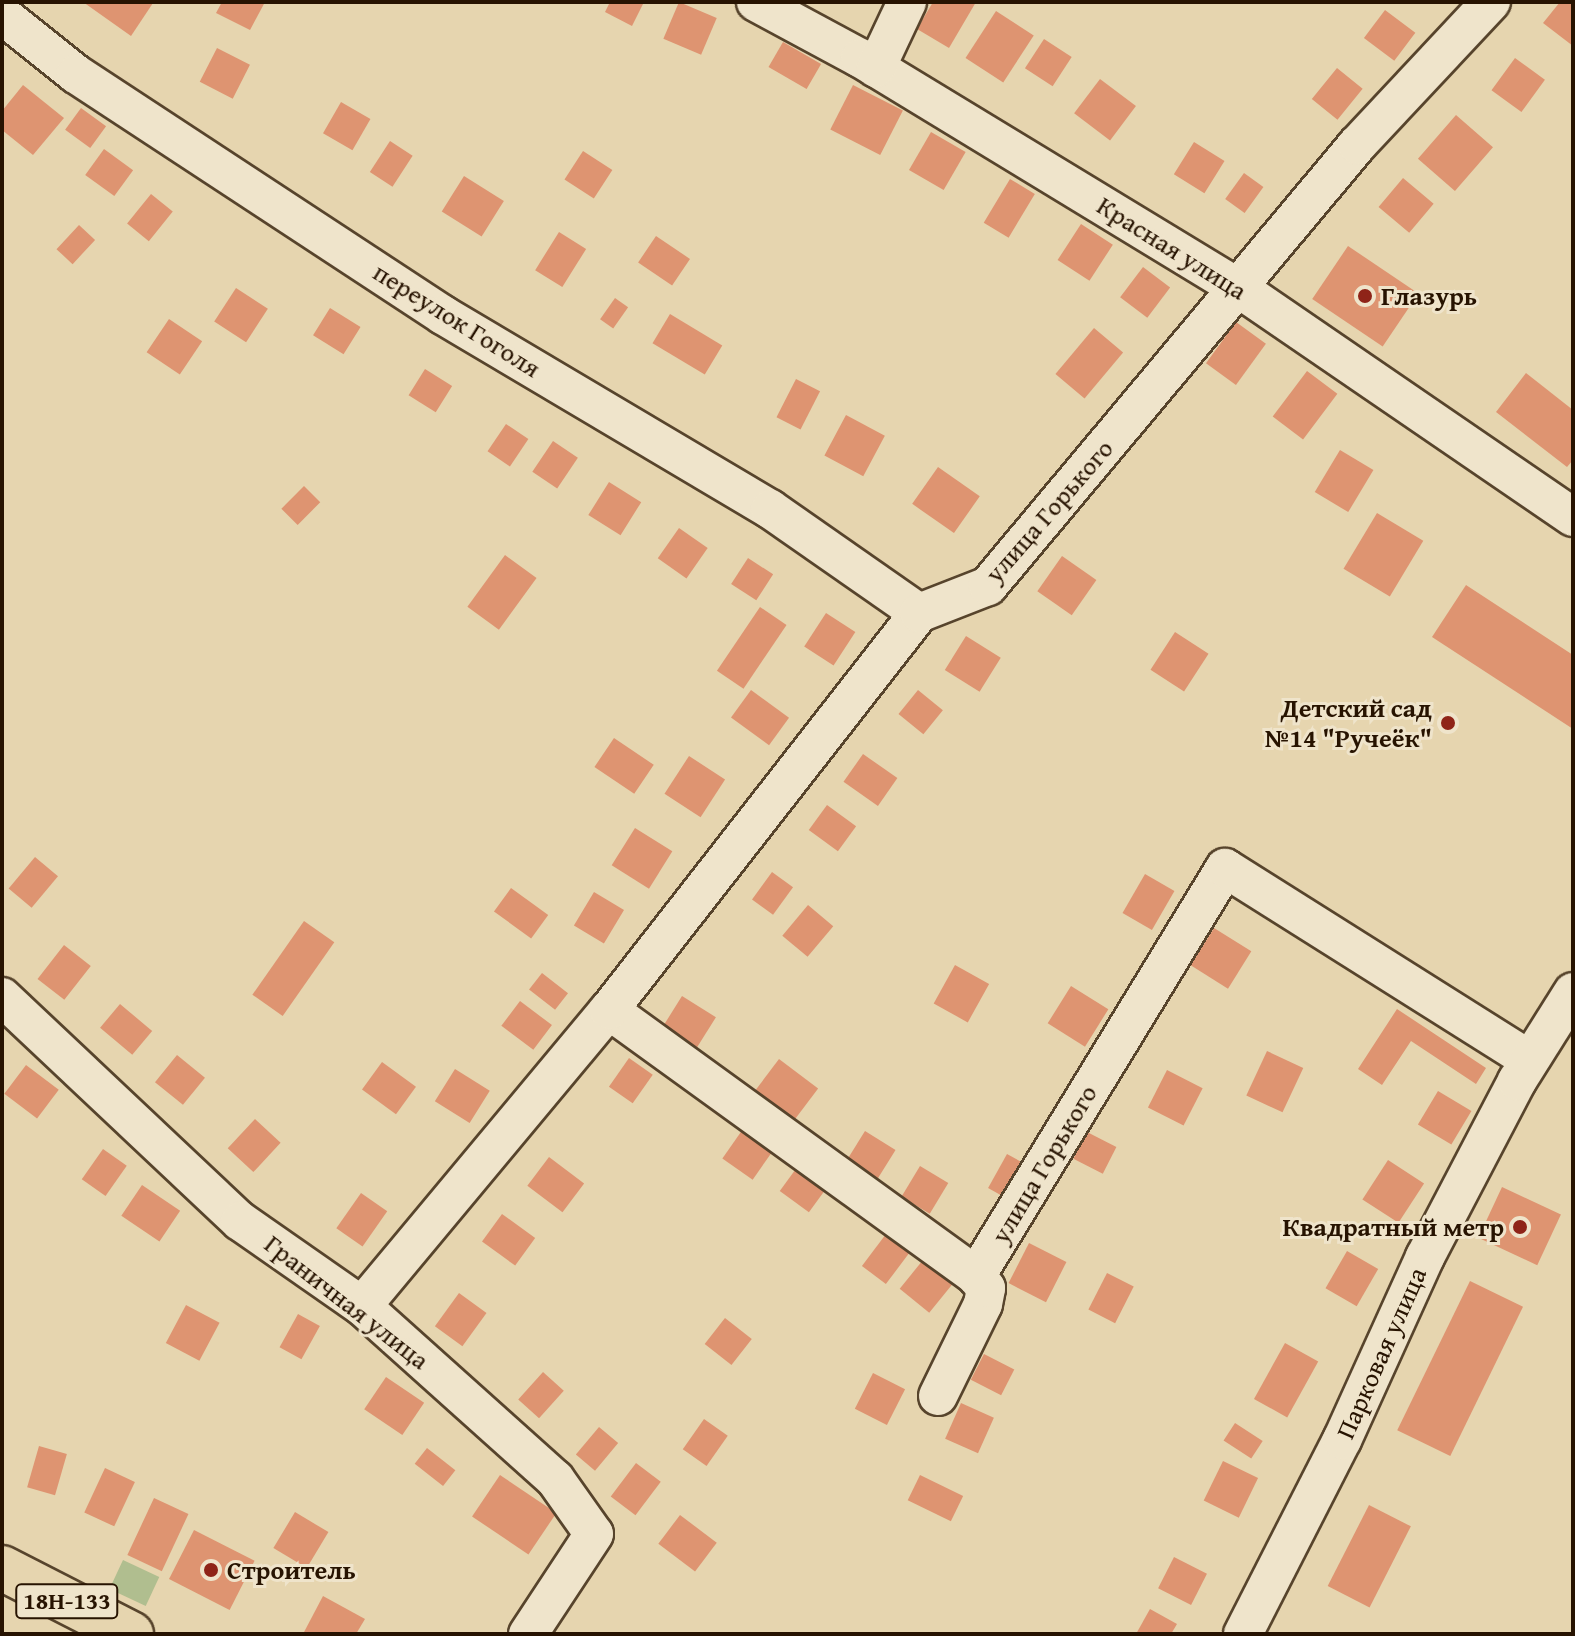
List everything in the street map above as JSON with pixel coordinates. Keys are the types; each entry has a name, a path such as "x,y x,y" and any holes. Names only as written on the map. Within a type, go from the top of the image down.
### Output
{"main road":[{"name":"18Н-133","path":"2,1568 131,1634"}],"street":[{"name":"Красная улица","path":"756,2 876,68 1237,287 1573,517"},
{"path":"876,68 907,2"},
{"name":"улица Горького","path":"919,613 988,586 1357,145 1491,2"},
{"name":"переулок Гоголя","path":"2,15 76,74 430,306 770,509 919,613"},
{"path":"362,1306 609,1010 919,613"},
{"name":"улица Горького","path":"976,1276 1225,868 1530,1060"},
{"name":"Парковая улица","path":"1243,1634 1342,1440 1425,1257 1530,1060 1573,992"},
{"name":"Граничная улица","path":"2,997 240,1221 362,1306 555,1479 594,1534 528,1634"},
{"path":"609,1010 976,1276 986,1288 983,1304 938,1396"}],"green space":[{"path":"123,1560 159,1577 146,1606 109,1589"}],"building":[{"path":"83,2 151,2 153,3 131,36"},
{"path":"222,2 265,2 250,30 216,13"},
{"path":"610,2 644,2 632,26 605,12"},
{"path":"679,2 717,18 701,55 663,39"},
{"path":"933,2 976,2 949,48 917,29"},
{"path":"1560,2 1573,2 1573,46 1543,23"},
{"path":"1385,10 1415,33 1394,61 1364,38"},
{"path":"996,11 1034,36 1003,82 966,58"},
{"path":"1044,39 1072,57 1053,86 1025,68"},
{"path":"783,42 821,64 807,89 768,67"},
{"path":"217,48 250,65 233,99 200,82"},
{"path":"1515,58 1545,80 1521,112 1491,90"},
{"path":"1337,68 1363,89 1337,120 1312,99"},
{"path":"1100,79 1136,106 1110,140 1074,113"},
{"path":"23,85 64,118 33,155 2,130 2,111"},
{"path":"853,85 903,110 880,155 830,130"},
{"path":"341,102 370,119 352,150 323,133"},
{"path":"81,108 106,126 90,148 65,130"},
{"path":"1456,115 1493,147 1455,191 1418,159"},
{"path":"931,132 966,152 944,190 909,170"},
{"path":"390,141 413,156 392,187 370,172"},
{"path":"1194,142 1225,161 1204,193 1174,174"},
{"path":"104,149 133,170 114,196 85,175"},
{"path":"583,151 612,170 594,199 564,180"},
{"path":"1244,173 1263,187 1245,213 1225,199"},
{"path":"464,176 504,201 482,237 442,212"},
{"path":"1403,178 1434,204 1409,233 1379,207"},
{"path":"1010,179 1035,194 1009,238 984,223"},
{"path":"151,194 173,212 149,241 127,224"},
{"path":"1081,224 1113,245 1089,281 1058,260"},
{"path":"79,225 95,240 73,264 56,249"},
{"path":"559,232 586,249 562,287 535,270"},
{"path":"656,236 690,259 672,285 638,263"},
{"name":"Глазурь","path":"1348,246 1418,294 1383,347 1312,299"},
{"path":"1143,267 1170,287 1147,318 1120,297"},
{"path":"236,288 268,309 246,342 214,322"},
{"path":"615,298 628,307 613,328 600,319"},
{"path":"330,308 361,327 344,354 313,335"},
{"path":"670,314 722,345 705,375 652,343"},
{"path":"169,319 202,341 180,375 147,352"},
{"path":"1236,322 1266,344 1236,385 1206,363"},
{"path":"1094,328 1123,352 1085,398 1055,374"},
{"path":"425,369 452,386 436,412 409,395"},
{"path":"1307,371 1337,394 1303,439 1273,417"},
{"path":"1526,373 1573,410 1573,460 1567,467 1496,412"},
{"path":"796,379 820,391 801,430 776,417"},
{"path":"846,415 885,436 863,476 824,456"},
{"path":"506,424 528,439 510,466 488,451"},
{"path":"553,441 578,458 557,488 532,472"},
{"path":"1340,450 1373,470 1348,512 1315,492"},
{"path":"938,467 980,496 954,533 912,504"},
{"path":"609,482 641,502 621,535 588,515"},
{"path":"304,486 320,502 298,525 281,509"},
{"path":"1377,513 1423,541 1390,597 1344,569"},
{"path":"679,528 708,548 686,578 658,558"},
{"path":"505,555 537,578 499,630 467,607"},
{"path":"1062,556 1096,580 1072,615 1037,591"},
{"path":"748,558 773,574 756,600 731,584"},
{"path":"1466,585 1573,655 1573,729 1432,637"},
{"path":"760,607 787,625 743,689 717,671"},
{"path":"826,613 855,632 834,666 804,647"},
{"path":"1175,632 1209,654 1184,692 1150,670"},
{"path":"966,636 1001,658 980,692 945,670"},
{"path":"751,690 789,718 769,745 731,718"},
{"path":"918,690 943,710 923,734 898,714"},
{"path":"614,738 654,765 634,794 594,767"},
{"path":"863,754 897,778 878,806 843,782"},
{"path":"689,756 725,779 701,817 664,794"},
{"path":"827,805 856,826 838,851 809,830"},
{"path":"635,828 672,851 649,889 612,865"},
{"path":"35,857 58,876 32,908 9,888"},
{"path":"772,872 793,887 773,915 752,900"},
{"path":"1145,874 1174,891 1152,930 1122,913"},
{"path":"511,888 548,915 531,938 494,911"},
{"path":"594,892 624,910 604,943 574,925"},
{"path":"808,905 833,926 808,957 782,936"},
{"path":"304,921 334,942 283,1016 252,995"},
{"path":"1214,928 1251,951 1228,989 1191,965"},
{"path":"64,945 91,966 64,1000 38,979"},
{"path":"955,965 989,984 968,1022 934,1003"},
{"path":"542,973 568,993 555,1010 529,990"},
{"path":"1071,986 1108,1009 1085,1047 1048,1023"},
{"path":"682,996 716,1017 695,1051 661,1030"},
{"path":"520,1001 552,1025 533,1050 501,1026"},
{"path":"120,1004 152,1031 132,1055 100,1028"},
{"path":"1397,1009 1486,1068 1476,1084 1411,1041 1382,1085 1358,1069"},
{"path":"1267,1051 1303,1068 1283,1112 1246,1095"},
{"path":"177,1055 205,1078 183,1105 155,1082"},
{"path":"629,1058 653,1075 633,1103 609,1087"},
{"path":"779,1059 818,1088 790,1126 751,1097"},
{"path":"382,1062 416,1087 396,1114 362,1090"},
{"path":"26,1065 59,1090 37,1118 4,1094"},
{"path":"455,1069 490,1091 470,1123 435,1101"},
{"path":"1167,1070 1203,1088 1184,1126 1148,1107"},
{"path":"1438,1091 1471,1111 1451,1145 1418,1124"},
{"path":"255,1119 281,1143 253,1172 228,1148"},
{"path":"743,1129 773,1150 753,1180 722,1158"},
{"path":"865,1131 896,1150 876,1181 845,1162"},
{"path":"1087,1132 1116,1147 1103,1174 1073,1159"},
{"path":"103,1149 127,1166 106,1196 82,1179"},
{"path":"1007,1154 1030,1167 1011,1201 988,1188"},
{"path":"549,1157 584,1183 562,1212 527,1186"},
{"path":"1388,1160 1424,1183 1398,1223 1362,1199"},
{"path":"798,1166 827,1187 809,1212 780,1191"},
{"path":"920,1166 948,1183 930,1214 901,1197"},
{"path":"142,1185 180,1211 159,1241 121,1216"},
{"name":"Квадратный метр","path":"1502,1187 1561,1214 1537,1265 1478,1238"},
{"path":"361,1193 387,1211 363,1247 336,1228"},
{"path":"502,1214 535,1238 515,1266 482,1242"},
{"path":"886,1234 910,1252 886,1284 862,1266"},
{"path":"1029,1243 1066,1262 1046,1302 1009,1283"},
{"path":"1347,1251 1378,1269 1357,1306 1326,1288"},
{"path":"923,1260 953,1284 929,1313 900,1289"},
{"path":"1107,1273 1134,1287 1115,1323 1088,1310"},
{"path":"1470,1281 1523,1307 1450,1456 1397,1430"},
{"path":"459,1293 487,1313 462,1346 435,1326"},
{"path":"186,1305 220,1323 199,1361 166,1343"},
{"path":"298,1314 320,1326 301,1359 280,1347"},
{"path":"725,1318 752,1339 731,1365 705,1344"},
{"path":"1285,1343 1318,1361 1287,1417 1254,1399"},
{"path":"984,1354 1014,1369 1001,1395 971,1380"},
{"path":"543,1372 564,1391 539,1418 518,1399"},
{"path":"873,1373 905,1389 887,1425 855,1409"},
{"path":"386,1377 424,1403 402,1435 364,1409"},
{"path":"961,1403 994,1418 978,1453 945,1439"},
{"path":"704,1419 728,1436 707,1466 683,1449"},
{"path":"1235,1423 1263,1441 1251,1459 1224,1441"},
{"path":"599,1427 618,1443 595,1471 576,1455"},
{"path":"39,1446 67,1454 55,1495 27,1487"},
{"path":"427,1448 455,1470 443,1486 415,1464"},
{"path":"1223,1461 1258,1478 1239,1518 1204,1501"},
{"path":"636,1463 661,1482 635,1515 611,1497"},
{"path":"105,1468 135,1482 114,1526 84,1512"},
{"path":"500,1475 556,1513 528,1554 472,1516"},
{"path":"920,1475 963,1496 951,1521 908,1500"},
{"path":"154,1498 188,1514 162,1571 127,1555"},
{"path":"1369,1505 1411,1526 1370,1607 1328,1586"},
{"path":"295,1512 328,1532 307,1568 273,1548"},
{"path":"680,1515 717,1543 695,1571 658,1544"},
{"name":"Строитель","path":"194,1530 255,1561 230,1610 169,1579"},
{"path":"1174,1557 1207,1574 1191,1605 1158,1588"},
{"path":"323,1596 365,1619 356,1634 303,1634"},
{"path":"1150,1609 1177,1624 1171,1634 1136,1634"}],"place":[{"name":"Глазурь","path":"1365,296"},
{"name":"Детский сад №14 \"Ручеёк\"","path":"1448,723"},
{"name":"Квадратный метр","path":"1520,1227"},
{"name":"Строитель","path":"211,1570"}]}
